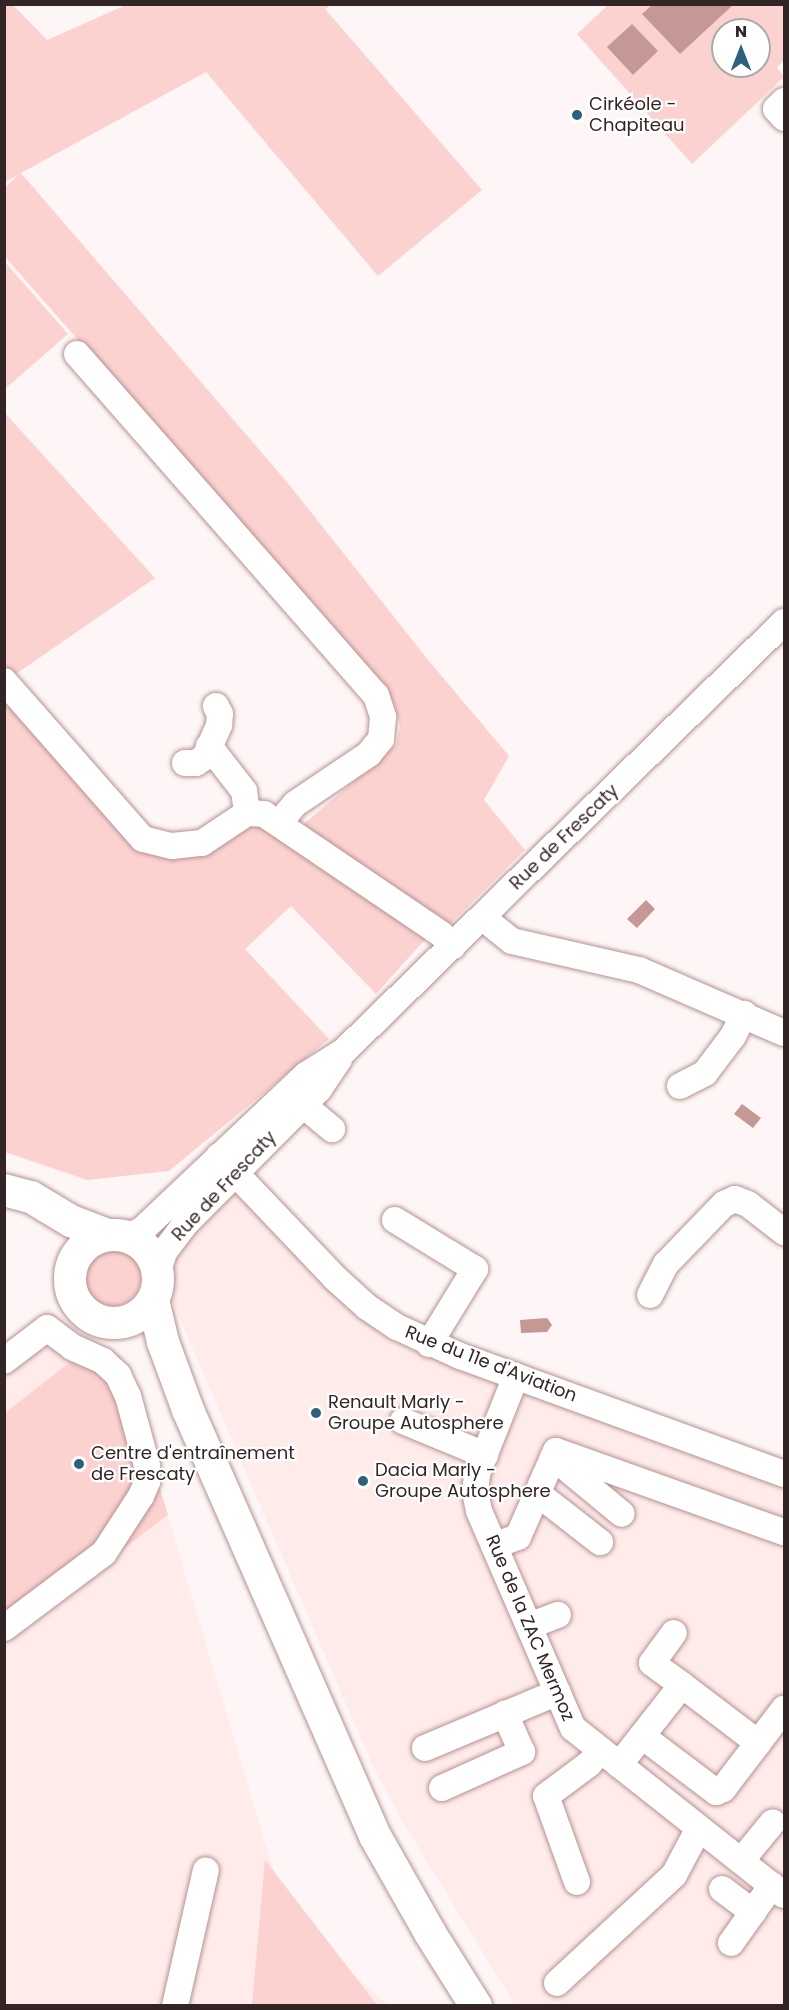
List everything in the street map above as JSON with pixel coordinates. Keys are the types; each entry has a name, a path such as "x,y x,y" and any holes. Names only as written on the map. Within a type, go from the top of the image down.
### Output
{"main road":[{"path":"4,1190 31,1197 71,1221 146,1248 156,1285 163,1342 188,1410 375,1836 430,1933 476,2006"},
{"path":"4,1199 22,1208 51,1231 71,1268"},
{"path":"117,1236 84,1246 71,1268 70,1282 73,1296 81,1307 98,1319 118,1323 144,1343 188,1410"},
{"path":"118,1323 132,1319 144,1311 156,1285"}],"street":[{"path":"784,101 776,109 784,118"},
{"path":"77,354 376,695 383,717 381,739 369,754 295,804 279,823"},
{"name":"Rue de Frescaty","path":"117,1236 142,1230 227,1164 295,1099 319,1089 344,1051 784,622"},
{"path":"4,681 143,838 172,846 202,843 247,813 264,814 441,934 453,946"},
{"path":"185,763 196,763 205,757 219,725 220,714 216,706"},
{"path":"209,746 244,791 247,813"},
{"path":"482,917 512,941 639,970 784,1033"},
{"path":"680,1086 705,1073 733,1036 744,1014"},
{"path":"295,1099 332,1129"},
{"name":"Rue de Frescaty","path":"156,1285 164,1252 227,1164"},
{"name":"Rue du 11e d'Aviation","path":"227,1164 276,1218 367,1307 397,1327 429,1344 784,1474"},
{"path":"650,1295 666,1264 724,1204 735,1199 748,1204 784,1232"},
{"path":"395,1220 475,1269 429,1344"},
{"path":"4,1360 47,1328 72,1347 103,1361 118,1375 128,1396 147,1466 147,1482 141,1496 104,1553 4,1628"},
{"name":"Rue de la ZAC Mermoz","path":"516,1376 477,1474 475,1492 479,1511 573,1728 778,1890"},
{"path":"403,1421 485,1455"},
{"path":"494,1546 518,1537 556,1451 784,1532"},
{"path":"553,1457 622,1514"},
{"path":"537,1493 600,1542"},
{"path":"529,1626 558,1615"},
{"path":"674,1633 652,1663 758,1743"},
{"path":"577,1882 546,1797 589,1764 610,1757 642,1736 682,1686"},
{"path":"425,1748 558,1692"},
{"path":"642,1736 716,1792 723,1789 784,1709"},
{"path":"442,1788 522,1752 505,1714"},
{"path":"741,1861 773,1822"},
{"path":"557,1983 674,1875 699,1828"},
{"path":"175,2006 206,1870"},
{"path":"722,1889 753,1912"},
{"path":"731,1942 753,1912 778,1890"}],"shaded area":[{"path":"332,4 325,9 482,190 378,276 206,72 21,173 287,482 429,661 509,756 484,800 525,850 449,925 299,828 396,745 400,727 396,708 388,691 5,257 5,187 18,175 5,182 5,5 13,5 47,40 126,5"},
{"path":"652,4 733,5 719,18 711,18 711,25 680,54 642,14"},
{"path":"608,5 784,5 784,60 777,67 784,77 692,164 577,34"},
{"path":"632,24 658,51 633,75 607,47"},
{"path":"4,261 68,334 5,389 4,389"},
{"path":"4,412 155,578 13,676 146,833 201,839 242,811 430,934 376,994 291,906 245,949 329,1039 169,1171 87,1180 5,1152"},
{"path":"646,900 655,909 637,928 627,919"},
{"path":"742,1104 761,1118 753,1128 734,1114"},
{"path":"219,1156 367,1307 784,1474 784,2005 515,2005 401,1819 372,1764 154,1259 138,1241"},
{"path":"107,1250 119,1250 129,1254 137,1262 141,1278 137,1294 129,1302 119,1306 107,1306 97,1302 89,1294 85,1284 85,1272 89,1262 97,1254"},
{"path":"49,1307 73,1338 120,1356 281,1896 310,1939 389,2005 5,2005 4,1345"},
{"path":"547,1318 552,1325 547,1332 521,1333 520,1320"},
{"name":"Centre d'entraînement de Frescaty","path":"92,1345 120,1356 168,1515 5,1638 5,1413"},
{"path":"265,1860 377,2005 252,2005"}],"place":[{"name":"Cirkéole - Chapiteau","path":"577,115"},
{"name":"Renault Marly - Groupe Autosphere","path":"316,1413"},
{"name":"Centre d'entraînement de Frescaty","path":"79,1464"},
{"name":"Dacia Marly - Groupe Autosphere","path":"363,1481"}]}
